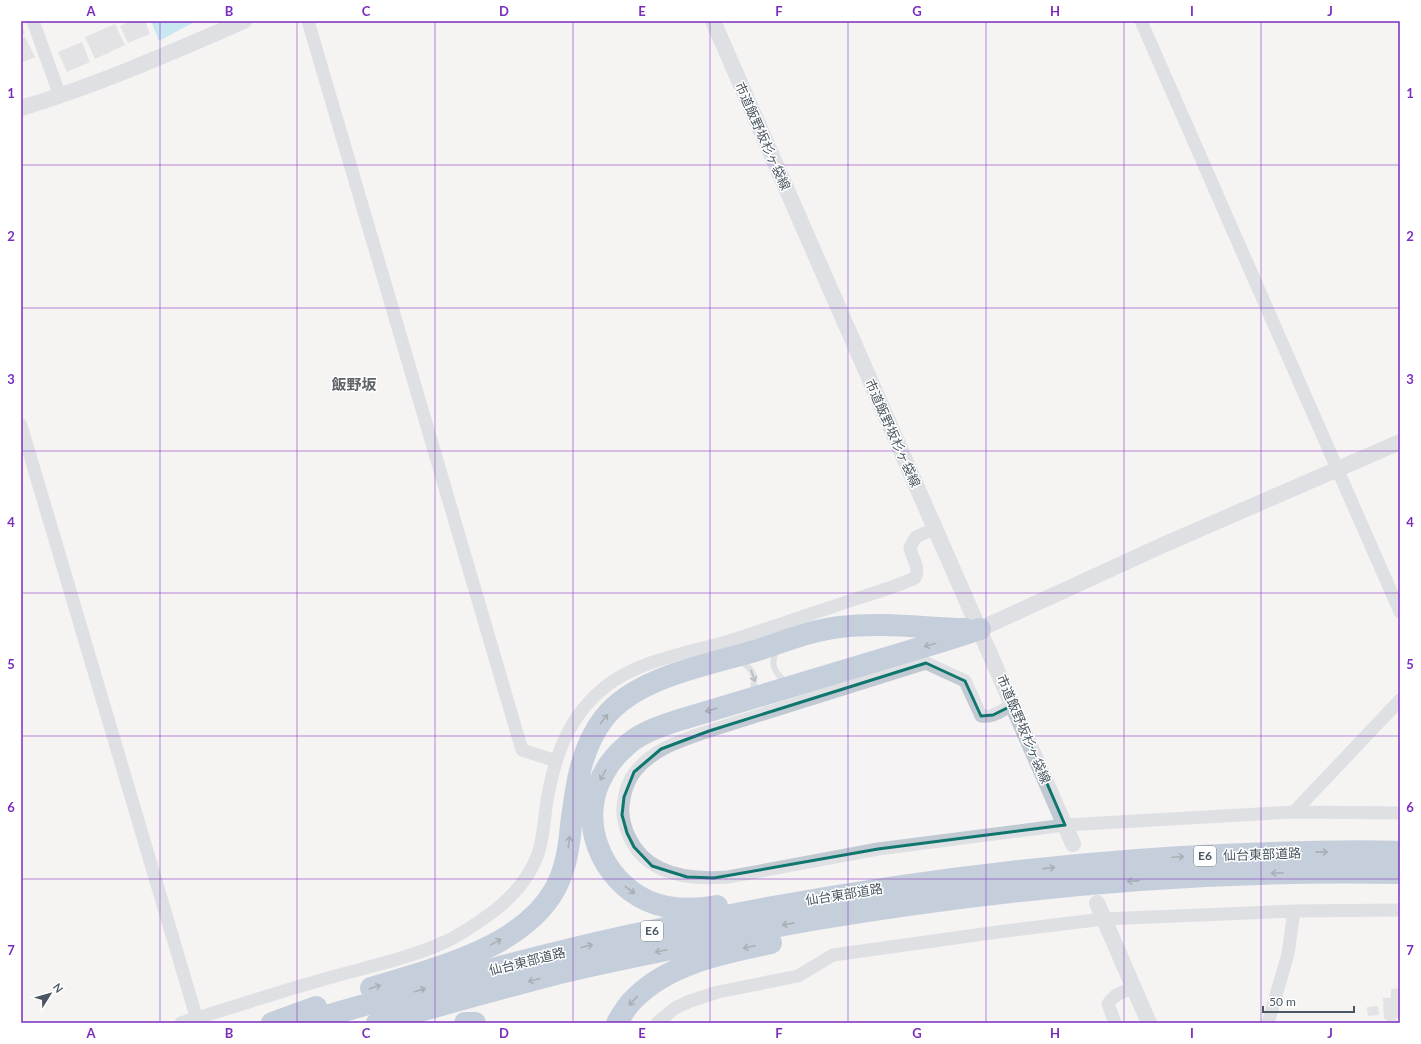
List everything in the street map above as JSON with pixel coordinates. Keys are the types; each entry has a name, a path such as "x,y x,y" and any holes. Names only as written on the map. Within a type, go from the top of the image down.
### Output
{"highway":[{"path":"272,1023 458,960 495,943 523,926 536,915 556,888 562,874 568,853 581,765 593,735 604,718 626,698 642,688 659,680 683,672 826,628 882,625 980,629"},
{"path":"980,629 744,701 676,720 640,736 626,746 603,773 596,792 592,811 594,832 598,850 607,867 620,882 634,893 649,901 669,907 705,908 808,889 909,874 1010,871"},
{"name":"仙台東部道路","path":"302,1023 472,975 632,935 810,900 910,884 1010,871 1178,857 1286,853 1400,852"},
{"name":"仙台東部道路","path":"377,1023 548,976 735,935 824,918 1034,889 1180,878 1283,873 1400,873"},
{"path":"617,1023 634,998 647,988 678,970 704,960 734,951 821,932 1034,889"},
{"path":"465,1023 475,1023"}],"street":[{"path":"33,21 60,96"},
{"path":"21,108 60,96 133,69 244,21"},
{"path":"308,21 522,750 556,762"},
{"name":"市道飯野坂杉ヶ袋線","path":"713,21 1073,844"},
{"path":"1141,21 1400,612"},
{"path":"21,425 198,1021"},
{"path":"980,629 1163,545 1400,442"},
{"path":"181,1023 198,1021 321,980 430,948 474,926 497,909 515,892 530,873 539,850 548,791 564,739 583,707 597,693 613,681 633,670 651,663 729,641 915,578 917,568 910,554 910,547 916,537 935,528"},
{"path":"1013,705 993,716 981,716 965,682 926,663 794,703 709,731 680,741 661,750 634,772 624,797 622,815 627,833 634,847 652,866 687,877 714,878 728,877 878,849 1065,825 1294,812 1400,813"},
{"path":"1294,812 1400,700"},
{"path":"1097,903 1150,1023"},
{"path":"1268,1023 1288,954 1294,910"},
{"path":"657,1023 675,1008 690,1001 718,992 798,976 833,955 1104,919 1294,910 1400,910"},
{"path":"1115,1023 1108,1004 1111,998 1134,988"}],"lane":[{"path":"784,642 774,656 773,665 775,672 791,686"},
{"path":"732,658 741,661 748,666 755,679 753,689 744,701"}],"highlighted area":[{"path":"926,663 965,681 981,716 993,715 1013,705 1065,825 878,849 714,878 687,877 652,866 634,847 627,833 622,815 624,797 634,772 661,749 709,731"}],"water":[{"path":"151,21 196,21 159,41"}],"building":[{"path":"131,21 145,21 150,34 128,43 120,26"},
{"path":"21,24 25,33 21,35"},
{"path":"115,24 125,45 95,59 85,37"},
{"path":"25,37 35,57 21,63 21,39"},
{"path":"82,42 90,62 67,72 58,52"},
{"path":"1400,988 1400,1018 1396,1018 1397,1022 1386,1022 1386,1019 1384,1019 1383,998 1391,998 1391,989"},
{"path":"1378,1006 1379,1015 1368,1016 1367,1007"}],"district":[{"name":"飯野坂","path":"354,385"}]}
